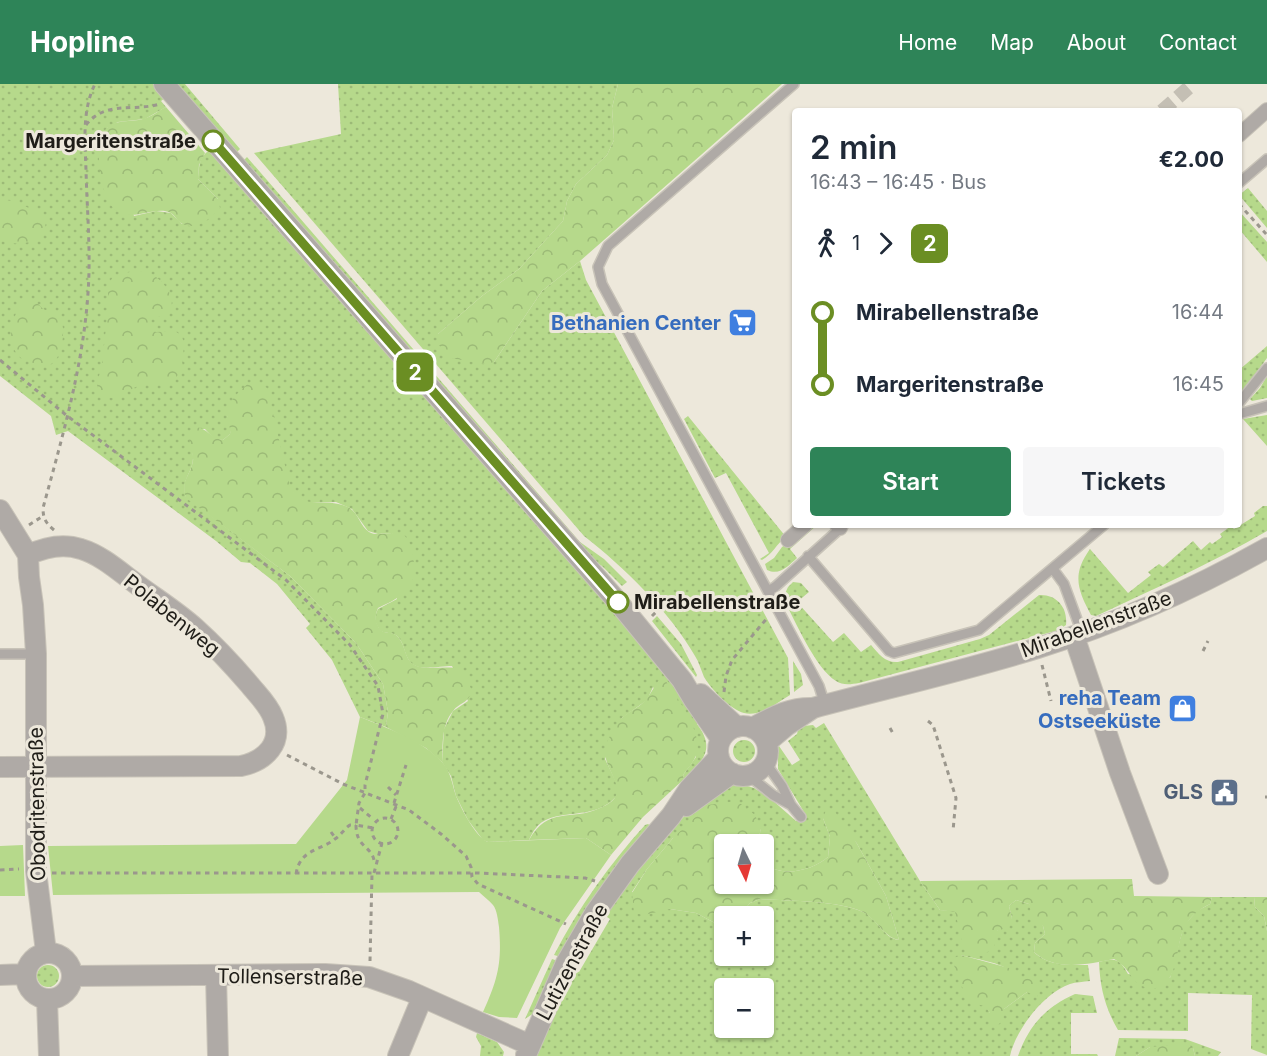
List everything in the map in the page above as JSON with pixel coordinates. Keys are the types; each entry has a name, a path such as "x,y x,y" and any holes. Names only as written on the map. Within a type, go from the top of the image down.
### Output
{"street":[{"path":"164,93 618,602 682,680 702,694 735,750 761,768 768,749 763,736 735,750"},
{"path":"1242,133 1266,114"},
{"path":"3,522 28,555"},
{"path":"788,540 802,528"},
{"name":"Polabenweg","path":"28,555 58,546 82,549 92,553 194,627 234,667 270,711 276,729 272,747"},
{"name":"Mirabellenstraße","path":"735,750 785,711 819,706 1037,648 1178,595 1267,548"},
{"name":"Obodritenstraße","path":"28,555 36,654 36,871 46,952"},
{"path":"1078,634 1120,773 1158,874"},
{"name":"Mirabellenstraße","path":"767,742 786,726 819,706"},
{"path":"0,767 241,766 259,761 272,747"},
{"name":"Lutizenstraße","path":"528,1050 566,963 595,913 630,864 671,816 689,789 735,750"},
{"path":"46,952 62,956 67,961 72,976 71,983 62,996 47,999 33,994 26,982 25,974 30,962 46,952"},
{"path":"0,975 25,974"},
{"name":"Tollenserstraße","path":"72,976 325,974 369,977 422,998 528,1050"},
{"path":"216,975 218,1056"},
{"path":"398,1056 422,998"},
{"path":"47,999 50,1056"}],"lane":[{"path":"794,84 608,246 598,267 602,284 819,686 819,706"},
{"path":"1242,180 1267,159"},
{"path":"1242,400 1267,368"},
{"path":"1242,413 1267,406"},
{"path":"768,591 838,528"},
{"path":"808,556 889,651 894,653 979,630 1101,528"},
{"path":"1053,569 1064,584 1078,634"},
{"path":"0,654 36,654"},
{"path":"735,750 772,795 790,806 801,817"},
{"path":"765,762 782,786 790,806"}],"path":[{"path":"58,546 54,530 46,524 43,516 80,362 89,291 85,127 88,104 95,84"},
{"path":"85,127 91,118 108,109 148,106 164,93"},
{"path":"1242,207 1267,236"},
{"path":"0,360 66,415 286,580 350,645 373,675 382,701 381,728 365,793 359,803 356,825 360,842 377,861"},
{"path":"652,616 657,611"},
{"path":"725,697 726,676 732,660 765,620"},
{"path":"1203,651 1208,641"},
{"path":"1037,648 1051,700"},
{"path":"1044,693 1049,692"},
{"path":"928,721 933,725 956,798 953,831"},
{"path":"890,728 894,735"},
{"path":"272,747 365,793 409,810 466,856 474,880 485,889 566,924"},
{"path":"391,820 380,819 373,828 375,839 382,843 390,843 396,838 398,830 391,820 405,765"},
{"path":"388,787 396,795"},
{"path":"360,808 373,819"},
{"path":"349,823 373,828"},
{"path":"296,874 298,865 304,857 336,839 346,827 356,825"},
{"path":"331,832 336,839"},
{"path":"369,977 373,873 382,843"},
{"path":"0,870 296,874 471,873 585,878 595,881"}],"green space":[{"path":"0,84 153,84 165,98 161,101 166,107 145,119 118,122 107,128 134,216 156,211 171,213 182,224 218,199 198,179 199,166 206,152 210,150 680,687 702,720 697,724 706,741 705,754 684,779 683,775 696,757 653,687 647,700 622,718 605,759 617,784 618,794 609,803 598,809 553,817 544,821 535,829 529,840 488,842 483,840 468,820 456,796 451,776 442,762 444,729 453,711 468,701 452,666 427,668 414,665 410,662 398,637 380,630 376,622 378,609 397,599 393,533 378,534 368,531 352,509 336,502 308,503 297,497 227,415 231,425 230,434 223,440 214,439 205,429 195,429 191,439 193,462 185,485 186,497 290,576 356,643 383,684 388,712 386,727 360,717 332,660 306,628 310,624 277,584 250,563 241,562 68,431 56,435 51,416 0,376"},
{"path":"177,84 185,84 240,149 236,153"},
{"path":"338,84 618,84 612,108 614,140 607,155 576,184 567,201 563,221 519,269 482,296 438,334 494,362 542,291 580,261 586,280 788,658 790,695 768,708 750,714 733,708 716,693 704,677 685,639 673,623 630,576 584,536 254,153 341,134"},
{"path":"618,84 782,84 580,261 542,291 494,362 486,364 450,358 438,344 438,334 482,296 519,269 563,221 567,201 576,184 607,155 614,140 612,108"},
{"path":"166,107 205,153 199,165 198,179 218,199 220,208 208,220 197,225 186,225 165,211 131,215 117,211 106,196 102,184 99,146 106,129 115,123 149,117"},
{"path":"247,157 580,542 604,559 627,582 622,586 602,566 585,555 242,162"},
{"path":"1248,188 1267,211 1267,228 1242,199 1242,193"},
{"path":"6,200 42,213 46,222 43,237 22,243 0,240 0,204"},
{"path":"1242,214 1267,242 1267,262 1242,233"},
{"path":"133,271 153,275 168,290 172,303 170,309 164,315 152,318 149,323 150,329 156,332 175,331 182,336 184,344 182,368 176,378 167,383 140,385 113,398 106,397 98,391 97,384 102,364 109,300 107,286 113,277"},
{"path":"32,299 44,310 58,315 61,319 63,338 60,352 57,358 47,366 21,358 14,350 12,343 11,335 16,313 24,300"},
{"path":"1267,346 1267,358 1242,392 1242,367"},
{"path":"1267,376 1267,398 1252,401 1250,399"},
{"path":"249,383 259,383 267,388 290,487 296,495 309,502 339,504 348,507 369,532 398,534 405,536 409,543 413,553 413,580 399,597 378,608 376,620 382,631 395,634 413,664 427,668 463,670 472,691 468,699 453,711 446,723 442,762 426,748 386,727 388,712 383,684 356,643 290,576 186,498 184,487 193,461 190,446 192,432 200,428 214,438 223,440 230,434 227,415 229,405"},
{"path":"1267,415 1267,446 1243,419"},
{"path":"688,416 786,537 762,560 760,559 769,553 726,473 715,478 684,419"},
{"path":"1263,506 1267,506 1267,531 1161,586 1096,616 1091,615 1082,597 1079,582 1081,566 1090,549 1128,593 1151,575 1148,572 1159,564 1163,567 1193,541 1201,550 1210,542 1212,544 1222,537 1220,534 1228,528 1242,528 1242,524 1255,516 1254,513"},
{"path":"806,528 814,528 790,549 797,558 780,571 767,570 765,564 774,558 782,547"},
{"path":"793,582 801,583 809,592 797,602 833,642 844,633 861,652 871,645 883,657 893,662 989,635 1039,595 1051,597 1060,603 1065,613 1066,625 1059,630 859,683 845,684 839,683 828,675 821,666 806,643 783,598"},
{"path":"657,616 681,644 696,677 652,621"},
{"path":"793,661 801,674 803,685 794,692"},
{"path":"660,679 665,680 682,706 696,736 696,755 683,775 684,779 643,817 611,855 586,838 529,840 544,822 552,818 589,812 612,801 617,789 605,754 607,743 612,731 620,721 644,701"},
{"path":"360,717 393,730 434,754 445,766 465,815 479,835 488,842 586,838 611,855 560,928 517,1018 499,1017 483,1012 498,971 500,940 495,910 479,892 53,895 48,846 296,844 347,780"},
{"path":"824,723 940,910 955,911 997,931 1012,918 1009,906 1016,900 1029,904 1043,926 1045,934 1035,943 1034,952 1052,962 1066,965 1088,965 1090,981 1070,984 1050,995 1032,1013 1018,1035 1010,1056 534,1056 573,969 579,972 610,919 604,915 634,872 688,812 729,784 744,785 770,798 796,821 799,821 804,812 778,769 778,747 792,765 800,760 788,741 804,726 813,725 816,728","holes":["961,955 1009,969 1023,982 1027,992 1004,1009 990,1013"]},
{"path":"744,740 752,743 755,751 752,759 744,762 736,759 733,751 736,743"},
{"path":"737,801 755,815 761,829 760,834 714,834 714,894 774,894 774,869 796,871 814,866 828,857 830,837 823,818 826,810 833,809 856,842 886,896 899,940 884,932 863,912 827,903 760,899 747,906 714,906 714,922 696,913 670,909 644,915 634,913 632,893 647,869 673,838 708,805"},
{"path":"648,824 652,827 561,957 554,955 595,887 632,840"},
{"path":"23,845 25,896 0,896 0,846"},
{"path":"1132,879 1134,896 1212,897 1210,904 1188,921 1171,975 1164,987 1153,988 1139,984 1114,959 1072,965 1042,958 1034,952 1035,943 1045,934 1043,926 1033,921 1029,904 1016,900 1009,906 1012,918 1009,927 997,931 994,948 981,956 964,949 955,912 940,910 920,881"},
{"path":"1212,897 1254,897 1255,907 1264,916 1267,931 1267,1055 1251,1049 1252,995 1188,993 1188,1031 1118,1030 1107,1005 1102,989 1099,962 1116,960 1128,974 1170,978 1184,925 1197,911 1210,904"},
{"path":"1254,897 1267,897 1267,931 1264,916 1255,907"},
{"path":"961,955 1009,968 1023,979 1036,978 1040,986 1037,997 1027,992 1004,1009 1003,1021 996,1026 990,1020 990,1013 985,1006 971,1000 960,983 954,958"},
{"path":"552,959 558,961 534,1013 525,1019"},
{"path":"48,965 56,968 59,976 56,984 48,987 40,984 37,976 40,968"},
{"path":"1075,994 1093,996 1097,1013 1071,1013 1071,1054 1097,1054 1098,1056 1018,1056 1027,1035 1040,1018 1055,1005"},
{"path":"477,1033 497,1042 504,1052 503,1056 480,1056 481,1046 476,1037"},
{"path":"1119,1038 1185,1039 1221,1052 1218,1056 1195,1056 1193,1048 1150,1047 1136,1056 1115,1056"},
{"path":"1186,1044 1193,1048 1195,1056 1136,1056 1150,1047"}],"tunnel":[{"path":"1165,108 1193,84"}],"bus line":[{"name":"2","path":"213,141 618,602"}],"place":[{"name":"Margeritenstraße","path":"213,141"},
{"name":"Bethanien Center","path":"742,323"},
{"name":"Mirabellenstraße","path":"618,602"},
{"name":"reha Team Ostseeküste","path":"1182,709"},
{"name":"GLS","path":"1224,792"}]}
